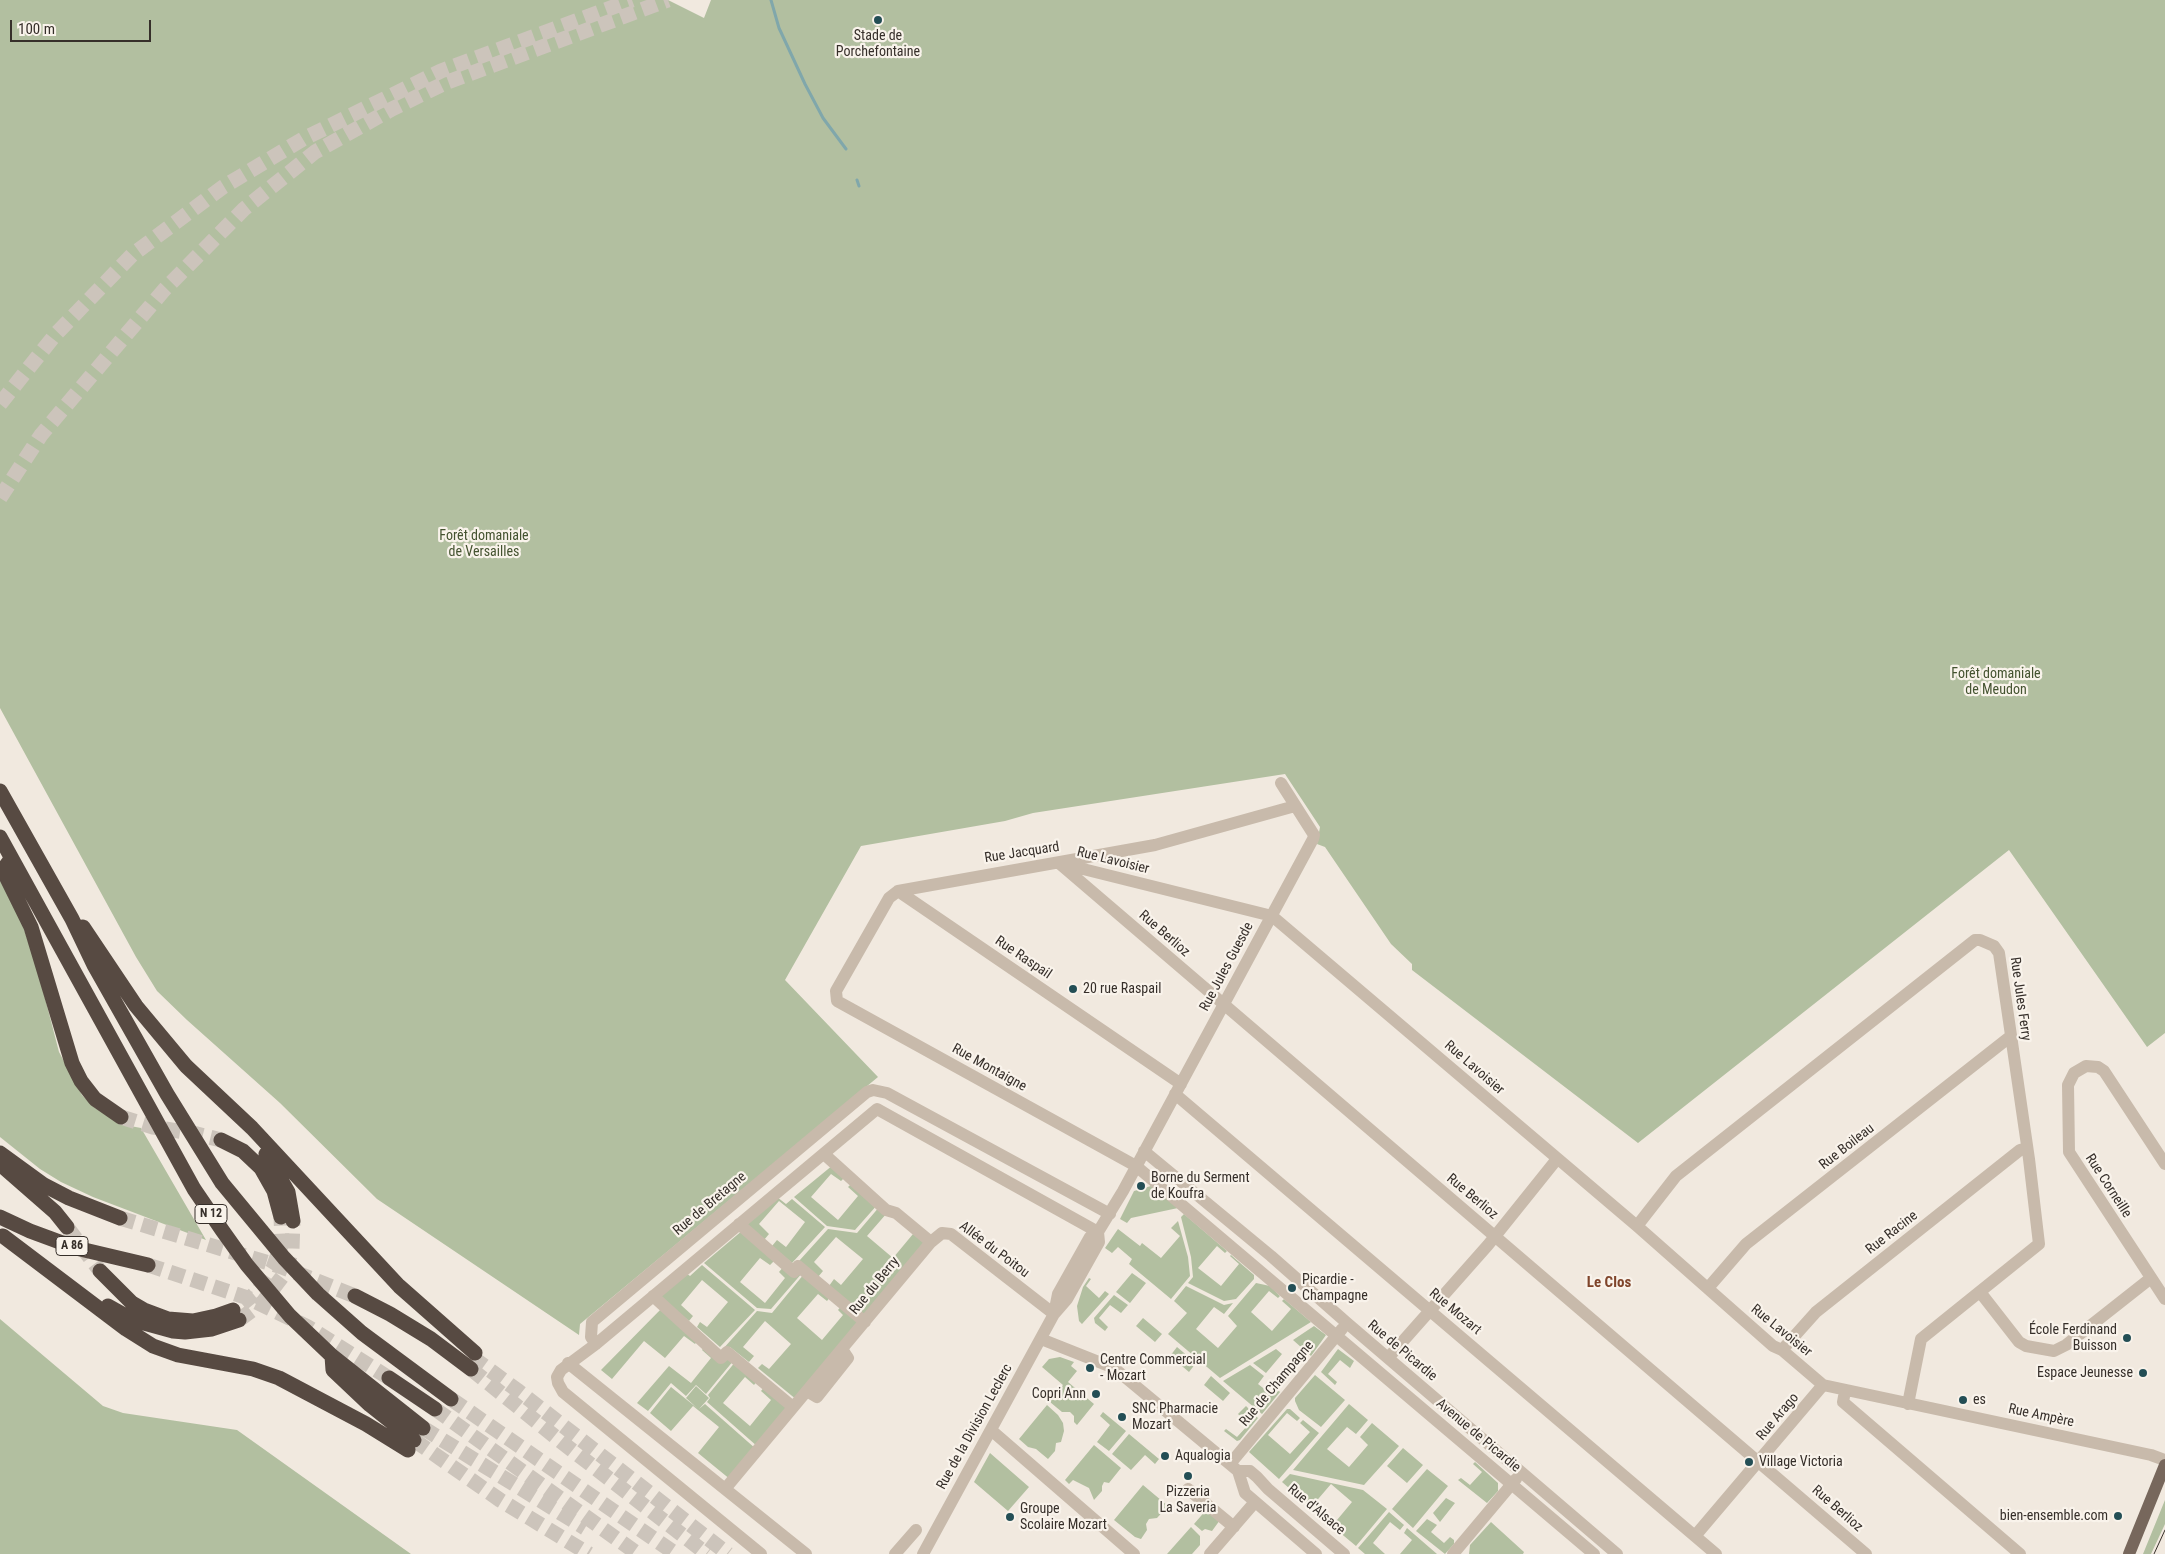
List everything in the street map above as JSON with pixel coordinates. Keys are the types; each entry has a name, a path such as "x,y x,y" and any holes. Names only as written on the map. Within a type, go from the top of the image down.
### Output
{"highway":[{"name":"N 12","path":"0,791 72,919 94,965 172,1103 222,1184 284,1258 318,1294 384,1351 451,1399"},
{"name":"N 12","path":"0,837 194,1189 247,1265 290,1316 332,1356 333,1370 370,1404 415,1439 366,1424 280,1378 253,1369 178,1356 153,1346 119,1324 1,1235"},
{"path":"11,859 3,870 31,927 72,1063 81,1081 91,1094 103,1106 121,1117"},
{"path":"72,919 86,929 136,1006 186,1066 252,1136 268,1156 288,1192 287,1219 261,1168 243,1151 221,1140"},
{"path":"186,1066 252,1128 399,1286 473,1359 431,1339 355,1292"},
{"path":"0,1153 44,1184 70,1198 120,1218"},
{"path":"0,1164 67,1226"},
{"name":"A 86","path":"0,1217 30,1231 76,1248 148,1265"},
{"path":"1,1235 105,1304 147,1325 185,1332 212,1330 236,1315 216,1316 193,1321 162,1317 132,1303 100,1271"},
{"path":"389,1378 435,1409"}],"main road":[{"path":"2129,1553 2165,1465"}],"street":[{"name":"Rue Jules Guesde","path":"1136,1166 1313,839 1314,835 1281,783"},
{"name":"Rue Jacquard","path":"898,890 1155,845 1295,806"},
{"name":"Rue Lavoisier","path":"1058,863 1272,916 1637,1226 1773,1346 1782,1350 1823,1385"},
{"name":"Rue Berlioz","path":"1058,863 1866,1554"},
{"name":"Rue Montaigne","path":"898,890 889,898 836,991 837,1001 1136,1166"},
{"name":"Rue Raspail","path":"898,890 1178,1089"},
{"name":"Rue Jules Ferry","path":"1637,1226 1676,1176 1975,940 1980,940 1997,948 2027,1148 2039,1244 1921,1339 1908,1404"},
{"name":"Rue Boileau","path":"1708,1288 1746,1244 2011,1036"},
{"name":"Rue Corneille","path":"2165,1164 2104,1071 2098,1067 2086,1066 2074,1072 2068,1085 2069,1152 2165,1299"},
{"name":"Rue Mozart","path":"1178,1089 1429,1310 1716,1554"},
{"path":"1098,1232 877,1109 865,1094 873,1090 887,1093 1110,1214"},
{"path":"761,1554 563,1392 559,1388 557,1377 568,1363 596,1344 877,1109 887,1093"},
{"name":"Rue de Bretagne","path":"596,1344 591,1337 592,1322 865,1094"},
{"name":"Rue Racine","path":"1782,1350 1816,1312 2020,1150 2027,1148"},
{"name":"Rue de Picardie","path":"1144,1151 1271,1256 1617,1554"},
{"path":"824,1154 886,1210 896,1214 931,1242"},
{"path":"1388,1358 1495,1236 1557,1159"},
{"name":"Rue de la Division Leclerc","path":"923,1554 1054,1314 1067,1299 1099,1242 1098,1232 1136,1166"},
{"name":"Avenue de Picardie","path":"1136,1166 1594,1554"},
{"path":"739,1224 794,1272 798,1266 865,1322"},
{"name":"Allée du Poitou","path":"931,1242 942,1233 951,1234 1054,1314"},
{"name":"Rue du Berry","path":"725,1489 794,1408 810,1384 842,1349 931,1242"},
{"path":"1980,1292 2019,1342 2026,1346 2054,1351 2066,1346 2150,1278"},
{"path":"653,1296 721,1358 727,1352 794,1408"},
{"name":"Rue de Champagne","path":"1237,1473 1347,1323"},
{"path":"1041,1339 1114,1368 1237,1473 1245,1493 1316,1554"},
{"path":"568,1363 806,1554"},
{"name":"Rue Arago","path":"1695,1536 1760,1462 1823,1385"},
{"name":"Rue Ampère","path":"1823,1385 1844,1391 2141,1452 2165,1460"},
{"path":"1844,1391 1844,1402 2020,1554"},
{"path":"991,1430 1134,1554"},
{"name":"Rue d'Alsace","path":"1237,1473 1250,1472 1344,1554"},
{"path":"1453,1554 1522,1473"},
{"path":"1188,1489 1234,1527"},
{"path":"1210,1554 1255,1502"},
{"path":"895,1554 916,1530"}],"green space":[{"name":"Forêt domaniale de Versailles","path":"0,0 668,0 704,18 711,0 2165,0 2165,1033 2147,1047 2009,850 1638,1143 1412,970 1412,964 1391,944 1325,847 1317,844 1320,827 1285,774 1033,813 1005,821 861,846 785,980 878,1077 580,1324 579,1335 377,1199 280,1103 157,991 136,957 0,708"},
{"path":"0,877 23,926 39,975 59,1052 82,1095 95,1108 110,1117 125,1125 141,1128 206,1240 93,1197 61,1182 40,1169 0,1137"},
{"path":"833,1165 846,1176 841,1181 831,1174 811,1197 838,1220 858,1196 848,1187 853,1182 878,1204 855,1230 827,1226 794,1197"},
{"path":"1151,1186 1178,1208 1131,1218 1127,1223 1120,1219 1134,1191"},
{"path":"777,1197 786,1204 792,1199 825,1227 792,1263 772,1246 777,1240 786,1247 805,1222 779,1201 759,1224 769,1234 764,1240 745,1224"},
{"path":"880,1206 887,1213 867,1236 893,1258 913,1234 929,1242 866,1318 829,1286 834,1279 841,1285 863,1259 836,1237 814,1262 823,1271 818,1277 799,1261 828,1229 857,1233"},
{"path":"1184,1214 1227,1251 1225,1253 1217,1246 1198,1268 1221,1286 1239,1264 1231,1255 1254,1275 1254,1279 1236,1299 1224,1301 1188,1283 1193,1277 1191,1257 1181,1217"},
{"path":"1178,1221 1188,1257 1190,1276 1171,1299 1129,1264 1132,1259 1118,1247 1112,1253 1105,1248 1118,1229 1140,1246 1142,1243 1161,1258 1180,1236 1171,1228"},
{"path":"743,1230 776,1259 770,1265 760,1258 740,1282 765,1303 785,1278 779,1272 784,1266 803,1272 771,1309 757,1308 704,1263"},
{"path":"702,1265 755,1310 720,1347 697,1327 700,1322 707,1327 728,1302 702,1280 681,1305 693,1316 689,1321 659,1296 686,1273 690,1276"},
{"path":"1132,1273 1146,1283 1130,1303 1116,1292"},
{"path":"804,1274 831,1296 827,1301 818,1294 797,1318 822,1340 843,1315 838,1310 842,1305 861,1322 797,1400 758,1368 762,1364 769,1369 791,1344 765,1321 743,1347 754,1356 749,1362 730,1347 724,1352 722,1350 757,1311 772,1313"},
{"path":"1089,1278 1091,1279 1086,1286 1099,1298 1105,1291 1109,1294 1082,1324 1079,1321 1077,1306 1083,1287"},
{"path":"1256,1283 1270,1286 1280,1296 1278,1298 1269,1291 1251,1312 1272,1331 1291,1309 1282,1301 1284,1299 1311,1322 1220,1378 1168,1334 1187,1313 1174,1301 1186,1286 1224,1305 1233,1303 1224,1314 1214,1307 1196,1329 1218,1348 1237,1326 1228,1316"},
{"path":"1114,1295 1128,1305 1121,1313 1110,1305 1099,1318 1108,1327 1105,1331 1095,1323 1094,1318"},
{"path":"662,1308 698,1340 695,1344 684,1336 665,1358 644,1341 612,1379 601,1370"},
{"path":"1143,1318 1162,1334 1155,1342 1136,1326"},
{"path":"0,1319 103,1406 123,1413 237,1430 411,1554 0,1554"},
{"path":"1314,1326 1326,1335 1311,1356 1293,1340"},
{"path":"705,1346 734,1360 706,1394 696,1385 686,1396 671,1383 648,1411 637,1403 669,1366 691,1383 711,1358 702,1350"},
{"path":"1177,1347 1196,1363 1189,1372 1170,1356"},
{"path":"1276,1349 1282,1354 1266,1373 1253,1363"},
{"path":"1338,1349 1354,1361 1350,1368 1340,1360 1328,1374 1337,1382 1335,1385 1321,1372"},
{"path":"1060,1357 1074,1362 1071,1366 1077,1371 1068,1382 1094,1404 1077,1425 1074,1422 1074,1416 1070,1412 1062,1412 1050,1402 1063,1385 1042,1367 1049,1359"},
{"path":"736,1361 758,1380 754,1385 745,1377 723,1403 750,1426 771,1400 761,1391 765,1386 790,1407 758,1447 707,1402 710,1398 708,1395"},
{"path":"1250,1365 1264,1376 1258,1384 1272,1395 1277,1389 1280,1392 1262,1414 1223,1381"},
{"path":"1315,1375 1345,1400 1321,1427 1299,1410 1295,1401 1295,1398"},
{"path":"1211,1376 1230,1393 1223,1401 1204,1385"},
{"path":"696,1386 709,1398 699,1409 705,1404 756,1449 731,1480 698,1453 719,1427 693,1406 671,1431 650,1413 671,1387 697,1408 686,1398"},
{"path":"1349,1404 1368,1420 1356,1434 1347,1427 1327,1449 1349,1467 1368,1445 1360,1437 1372,1423 1399,1446 1364,1485 1293,1470"},
{"path":"1047,1405 1058,1415 1063,1423 1064,1431 1061,1442 1056,1443 1055,1451 1048,1459 1019,1439"},
{"path":"1246,1406 1258,1418 1240,1440 1237,1441 1224,1431 1226,1429 1237,1437 1249,1424 1238,1414"},
{"path":"1287,1409 1290,1409 1300,1418 1297,1421 1287,1413 1268,1435 1290,1454 1310,1432 1300,1423 1303,1420 1319,1433 1279,1479 1249,1452"},
{"path":"1103,1412 1126,1431 1109,1451 1097,1442 1110,1425 1100,1416"},
{"path":"1129,1434 1159,1459 1155,1464 1145,1455 1131,1470 1112,1454"},
{"path":"1094,1445 1121,1468 1109,1483 1104,1482 1102,1491 1094,1500 1089,1488 1073,1480 1069,1484 1065,1480"},
{"path":"1403,1448 1423,1465 1407,1483 1387,1466"},
{"path":"990,1453 1029,1487 1008,1511 974,1482"},
{"path":"1475,1462 1498,1483 1498,1491 1487,1503 1458,1480 1461,1478 1470,1485 1482,1472 1473,1464"},
{"path":"1427,1469 1448,1486 1413,1528 1392,1509"},
{"path":"1290,1474 1363,1490 1387,1509 1356,1546 1332,1526 1352,1502 1331,1484 1313,1505 1321,1513 1320,1515 1282,1482"},
{"path":"1143,1485 1168,1506 1157,1518 1149,1519 1146,1524 1147,1530 1141,1539 1135,1537 1114,1520"},
{"path":"1446,1498 1455,1503 1440,1522 1433,1513"},
{"path":"2165,1500 2165,1524 2151,1554 2143,1554"},
{"path":"1207,1509 1220,1520 1212,1531 1205,1529 1202,1531 1194,1524"},
{"path":"1389,1512 1404,1525 1400,1530 1390,1522 1373,1543 1385,1554 1365,1554 1358,1548"},
{"path":"1427,1519 1437,1525 1431,1532 1444,1543 1450,1537 1454,1540 1454,1544 1445,1554 1416,1531"},
{"path":"1491,1522 1524,1552 1523,1554 1469,1554 1470,1545"},
{"path":"1191,1527 1200,1536 1200,1545 1192,1554 1167,1554"},
{"path":"1407,1528 1437,1554 1400,1554 1412,1540 1404,1533"}],"waterway":[{"path":"771,0 779,28 805,84 823,118 846,149"},
{"path":"857,180 859,186"}],"tunnel":[{"path":"0,404 55,335 132,255 223,187 303,139 441,71 632,0"},
{"path":"0,498 41,435 164,290 244,209 315,152 392,109 445,83 668,0"},
{"path":"121,1117 153,1127 221,1140"},
{"path":"242,1304 258,1291 273,1268 282,1243 281,1217"},
{"path":"120,1218 282,1267 355,1296"},
{"path":"239,1320 263,1302 285,1273 292,1249 293,1221"},
{"path":"67,1227 100,1271"},
{"path":"148,1265 248,1298 308,1327 389,1378"},
{"path":"472,1357 728,1554"},
{"path":"471,1369 568,1447 707,1554"},
{"path":"451,1399 676,1554"},
{"path":"435,1409 638,1554"},
{"path":"423,1428 585,1528"},
{"path":"414,1440 500,1500 589,1554"}],"tram line":[{"path":"2154,1554 2165,1530"}],"place":[{"name":"Stade de Porchefontaine","path":"878,20"},
{"name":"20 rue Raspail","path":"1073,989"},
{"name":"Borne du Serment de Koufra","path":"1141,1186"},
{"name":"Picardie - Champagne","path":"1292,1288"},
{"name":"École Ferdinand Buisson","path":"2127,1338"},
{"name":"Centre Commercial - Mozart","path":"1090,1368"},
{"name":"Espace Jeunesse","path":"2143,1373"},
{"name":"Copri Ann","path":"1096,1394"},
{"name":"es","path":"1963,1400"},
{"name":"SNC Pharmacie Mozart","path":"1122,1417"},
{"name":"Aqualogia","path":"1165,1456"},
{"name":"Village Victoria","path":"1749,1462"},
{"name":"Pizzeria La Saveria","path":"1188,1476"},
{"name":"bien-ensemble.com","path":"2118,1516"},
{"name":"Groupe Scolaire Mozart","path":"1010,1517"}],"district":[{"name":"Le Clos","path":"1609,1283"}],"park label":[{"name":"Forêt domaniale de Meudon","path":"1996,682"}]}
